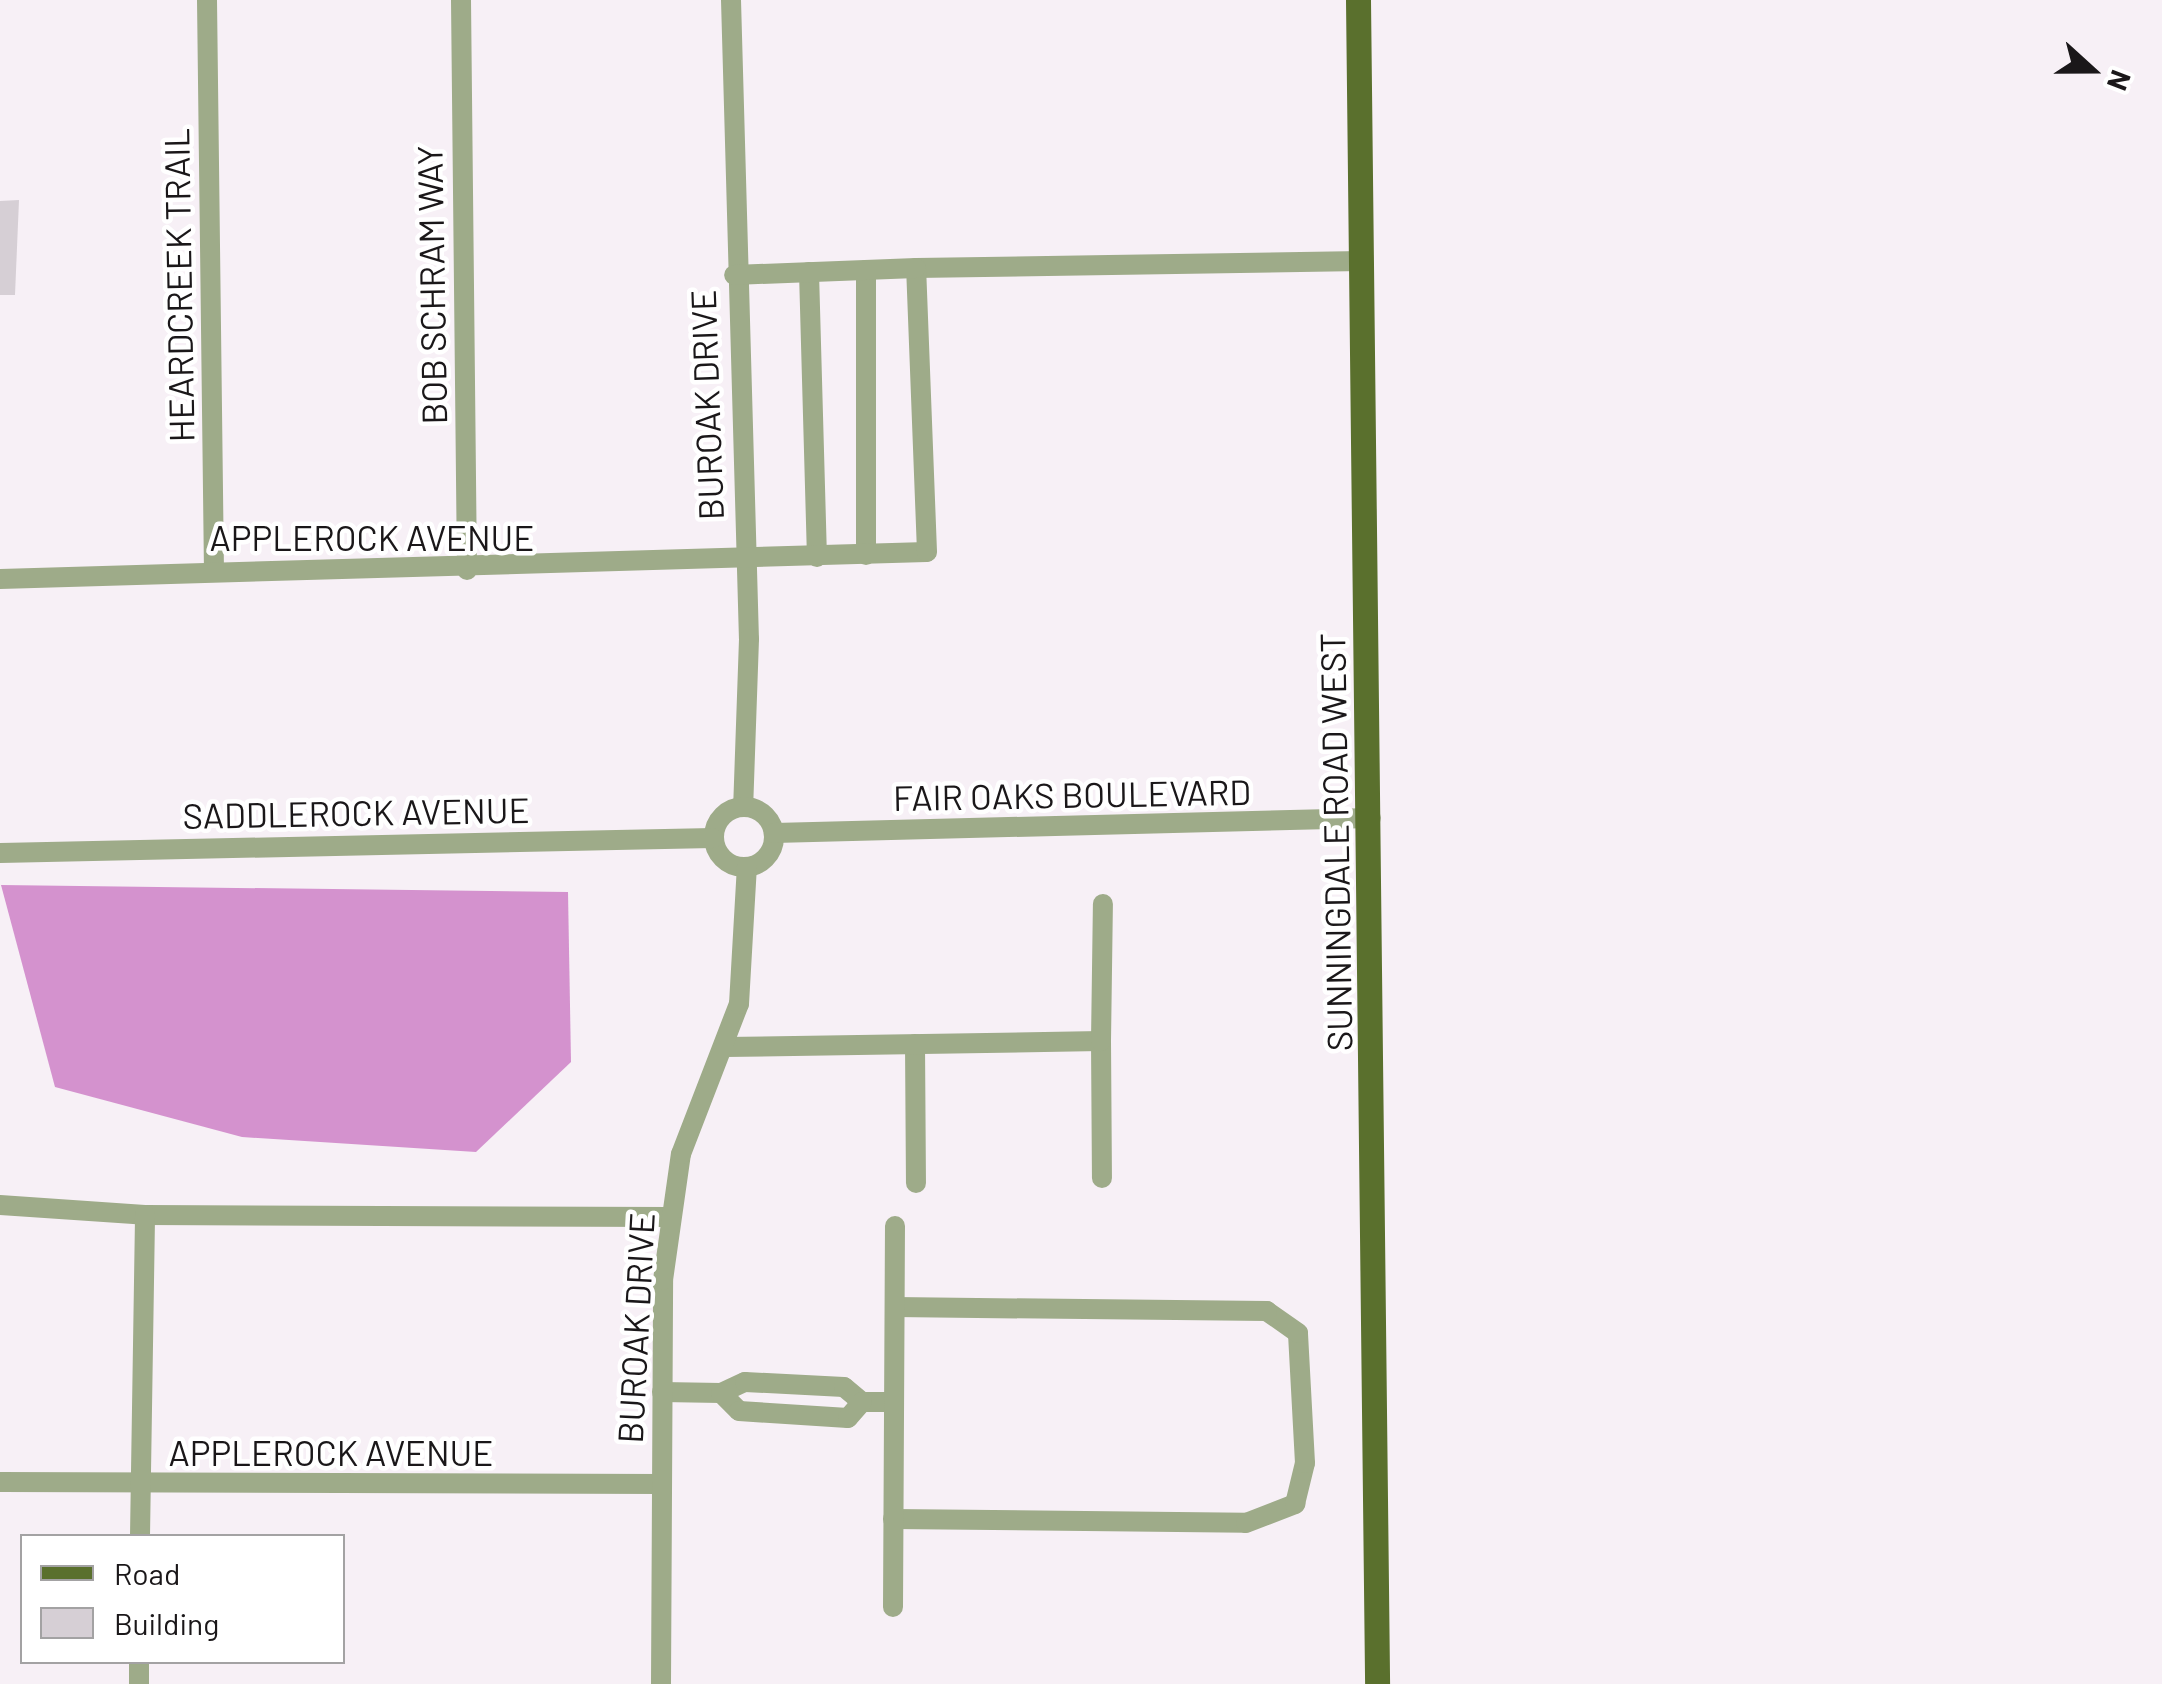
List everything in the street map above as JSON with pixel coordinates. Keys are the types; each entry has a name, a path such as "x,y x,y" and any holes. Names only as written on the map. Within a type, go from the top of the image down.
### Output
{"main road":[{"name":"SUNNINGDALE ROAD WEST","path":"1358,0 1371,818 1377,1684"}],"street":[{"name":"HEARDCREEK TRAIL","path":"206,0 214,570"},
{"name":"BOB SCHRAM WAY","path":"461,0 467,570"},
{"name":"BUROAK DRIVE","path":"730,0 744,560 743,807"},
{"path":"734,275 1362,261"},
{"name":"APPLEROCK AVENUE","path":"0,579 214,570 467,570 927,552 916,268"},
{"path":"866,270 866,555"},
{"path":"809,272 816,556"},
{"path":"743,807 758,810 774,833 764,860 747,868 722,859 714,838 718,822 743,807"},
{"name":"FAIR OAKS BOULEVARD","path":"774,833 1371,818"},
{"name":"SADDLEROCK AVENUE","path":"0,853 714,838"},
{"name":"BUROAK DRIVE","path":"661,1684 662,1392 670,1217 682,1154 725,1046 744,971 747,868"},
{"path":"1102,1178 1103,904"},
{"path":"725,1046 1101,1041"},
{"path":"914,1044 916,1182"},
{"path":"0,1206 145,1215 670,1217"},
{"path":"140,1534 145,1215"},
{"path":"893,1607 895,1226"},
{"path":"893,1519 1246,1524 1295,1504 1306,1463 1298,1333 1267,1311 894,1308"},
{"path":"662,1392 722,1392 745,1382 844,1386 862,1402 894,1402"},
{"path":"722,1392 739,1410 848,1418 862,1402"},
{"name":"APPLEROCK AVENUE","path":"0,1482 661,1484"}],"shaded area":[{"path":"1,885 568,892 571,1062 476,1152 242,1137 55,1087"}],"building":[{"path":"19,200 15,295 0,295 0,201"}]}
